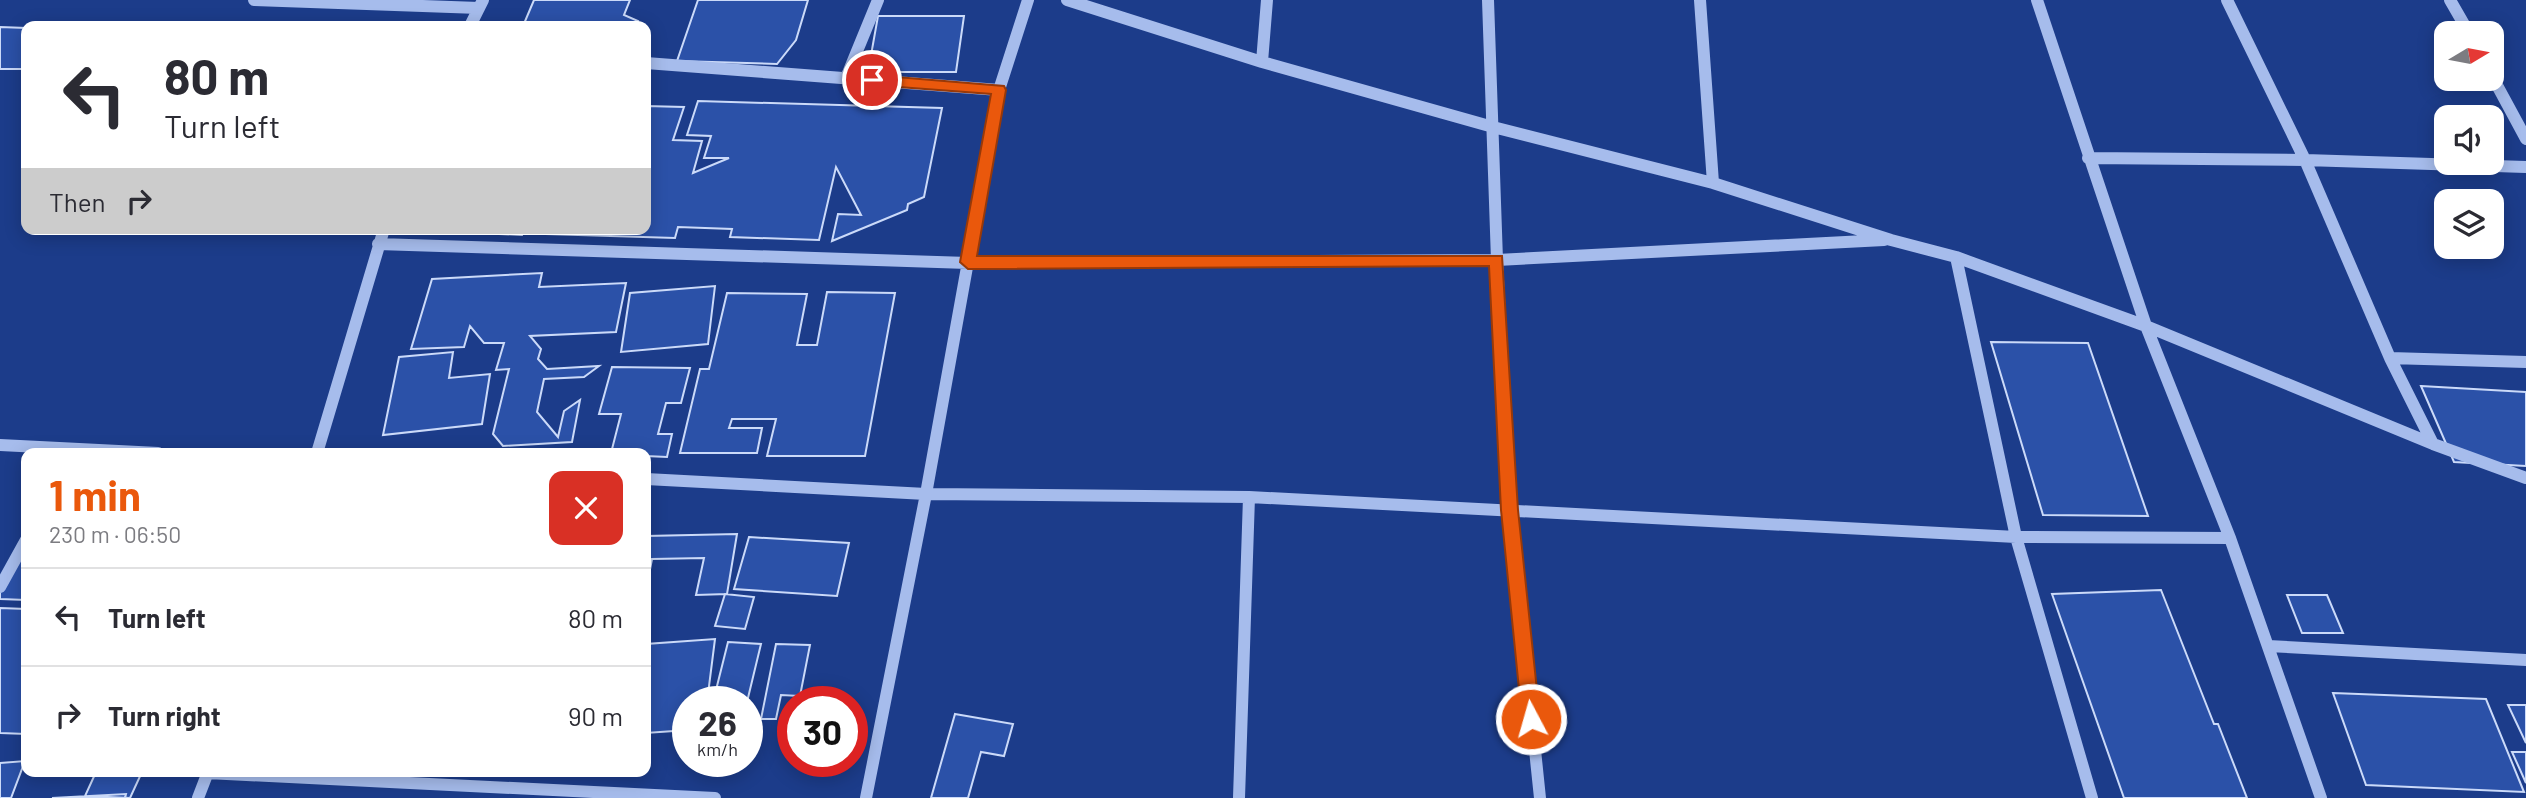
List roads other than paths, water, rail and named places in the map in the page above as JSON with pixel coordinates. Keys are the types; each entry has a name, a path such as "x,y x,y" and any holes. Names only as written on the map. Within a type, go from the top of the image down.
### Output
{"street":[{"path":"254,0 481,4 472,21"},
{"path":"846,78 878,0"},
{"path":"866,798 926,494 999,90 1028,0"},
{"path":"1067,0 1262,62 1493,127 1713,183 1891,240 1956,257 2146,326 2433,444 2526,478"},
{"path":"1262,62 1267,0"},
{"path":"1488,0 1497,260 1510,510 1540,798"},
{"path":"1700,0 1713,183"},
{"path":"2037,0 2146,326 2230,538 2321,798"},
{"path":"2227,0 2305,160 2390,358 2433,444"},
{"path":"2450,0 2462,21"},
{"path":"651,63 999,90"},
{"path":"2500,91 2526,139"},
{"path":"2088,158 2305,160 2526,167"},
{"path":"318,448 382,235"},
{"path":"378,244 968,262 1497,260 1891,240"},
{"path":"1956,257 2016,537 2092,798"},
{"path":"2390,358 2526,362"},
{"path":"0,445 38,448"},
{"path":"651,479 926,494 1249,497 2016,537 2230,538"},
{"path":"1239,798 1249,497"},
{"path":"0,587 21,549"},
{"path":"2268,646 2526,660"},
{"path":"198,798 206,777"},
{"path":"306,777 715,798"}]}
